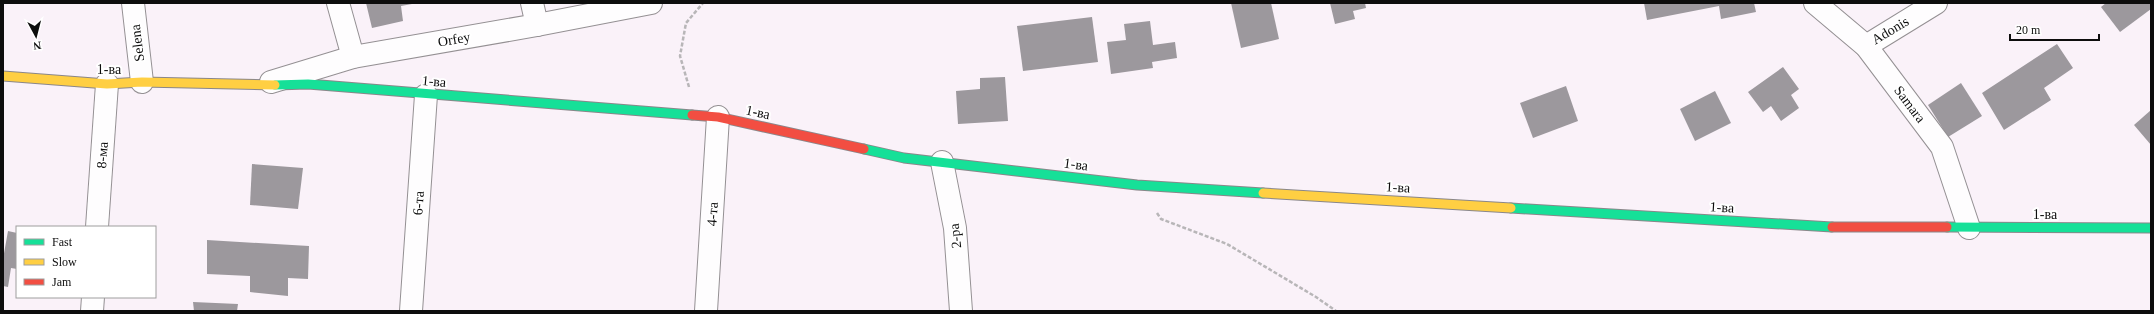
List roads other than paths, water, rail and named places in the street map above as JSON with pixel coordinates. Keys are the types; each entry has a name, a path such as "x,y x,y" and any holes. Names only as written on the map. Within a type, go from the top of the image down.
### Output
{"street":[{"name":"Selena","path":"133,3 142,82"},
{"path":"338,3 353,57"},
{"path":"532,3 537,25"},
{"name":"Orfey","path":"260,85 353,57 537,25 651,3"},
{"name":"Samara","path":"1815,3 1866,46 1942,146 1969,228"},
{"name":"Adonis","path":"1866,46 1936,3"},
{"name":"1-ва","path":"3,76 107,84 142,82 260,85 308,84 426,95 718,117 904,158 1137,185 1824,227 2151,228"},
{"name":"8-ма","path":"97,226 107,84"},
{"name":"6-та","path":"410,311 426,95"},
{"name":"4-та","path":"706,311 718,117"},
{"name":"2-ра","path":"942,162 955,228 961,311"},
{"path":"92,311 93,298"}]}
